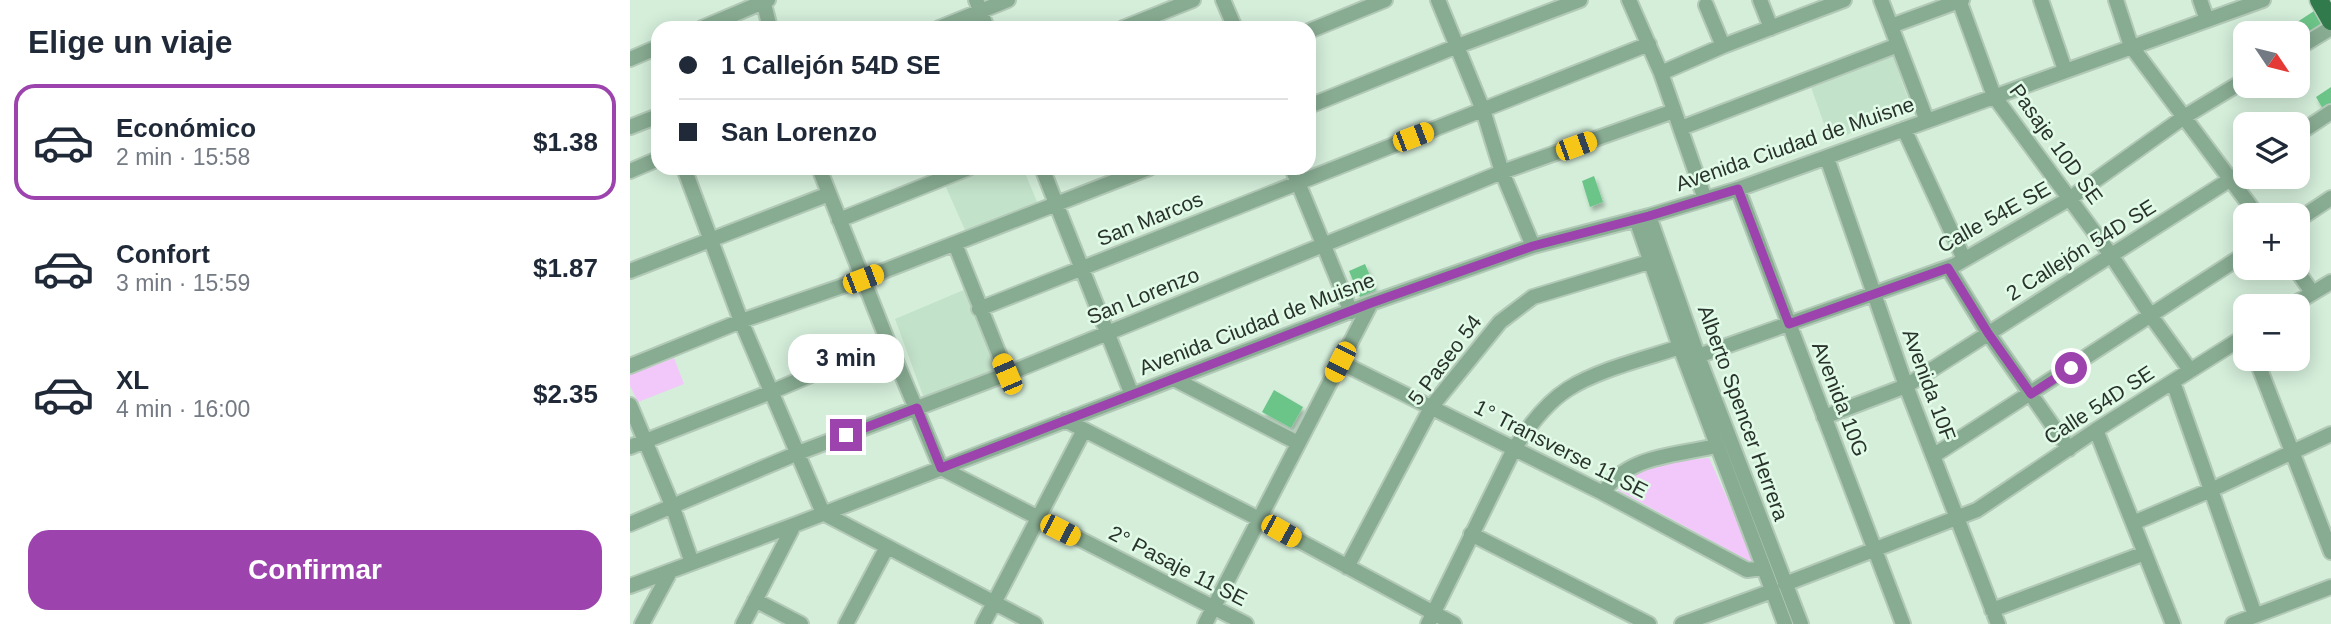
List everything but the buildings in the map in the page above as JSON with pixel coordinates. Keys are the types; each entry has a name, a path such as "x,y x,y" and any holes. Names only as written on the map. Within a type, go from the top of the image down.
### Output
{"main road":[{"path":"2319,0 2331,21"}],"street":[{"path":"951,21 978,6 1008,0"},
{"path":"1140,21 1193,0"},
{"path":"1223,0 1232,21"},
{"path":"1316,28 1385,0"},
{"path":"1438,0 1483,110 1502,172 1533,246"},
{"path":"1316,103 1580,0"},
{"path":"1629,0 1661,73 1705,199"},
{"path":"1760,0 1770,28"},
{"path":"1661,73 1770,28 1811,6 1844,0"},
{"path":"1881,0 1927,121"},
{"path":"1891,26 1960,0"},
{"name":"Pasaje 10D SE","path":"1960,0 1994,96 2111,255 2190,370"},
{"path":"2041,0 2065,70"},
{"path":"2116,0 2131,47 2248,203"},
{"path":"2200,0 2207,20"},
{"name":"Avenida Ciudad de Muisne","path":"630,586 1371,303 1533,246 1642,218 1738,189 2263,0"},
{"path":"718,21 765,1 769,21"},
{"path":"1706,5 1723,46"},
{"path":"2310,41 2331,28"},
{"name":"San Marcos","path":"1316,168 1483,110 1648,44"},
{"path":"1681,128 1898,45"},
{"path":"630,59 651,50"},
{"name":"Calle 54E SE","path":"1698,356 1948,268 2069,199 2184,117 2233,87"},
{"name":"San Lorenzo","path":"630,524 798,453 1007,374 1502,172 1674,111"},
{"path":"2310,126 2331,112"},
{"path":"630,127 651,119"},
{"path":"1905,129 1964,259"},
{"name":"Avenida 10F","path":"1827,158 1906,386 1995,617"},
{"path":"630,171 651,162"},
{"path":"686,175 741,321 822,513 1035,624"},
{"path":"822,175 941,468"},
{"path":"839,220 952,175"},
{"path":"1045,175 1132,395"},
{"path":"630,366 741,321 863,279 1131,175"},
{"path":"1295,175 1351,312"},
{"name":"San Marcos","path":"979,309 1082,269 1295,175"},
{"name":"2 Callejón 54D SE","path":"1825,417 1906,386 2231,179"},
{"name":"Avenida 10G","path":"1738,189 1903,624"},
{"path":"630,271 830,194"},
{"path":"2310,212 2331,198"},
{"name":"Alberto Spencer Herrera","path":"1642,218 1649,262 1763,568 1801,624"},
{"name":"Alberto Spencer Herrera","path":"1642,218 1698,356 1778,588 1785,624"},
{"path":"955,244 1007,374"},
{"name":"5 Paseo 54","path":"1347,567 1432,406 1500,322 1533,297 1649,262"},
{"path":"1933,456 2233,262"},
{"path":"1948,268 1988,333 2070,449"},
{"path":"2304,280 2312,292"},
{"path":"2309,294 2331,282"},
{"path":"1205,624 1371,303"},
{"path":"630,447 771,392 888,342"},
{"name":"Calle 54D SE","path":"1682,624 1977,510 2096,430 2233,343"},
{"path":"1431,619 1514,449 1525,431 1548,405 1568,389 1592,377 1680,347"},
{"name":"1° Transverse 11 SE","path":"1340,362 1603,493 1747,570 1763,568"},
{"path":"2261,371 2331,552"},
{"path":"1174,379 1298,443"},
{"path":"2173,382 2255,615"},
{"path":"630,405 672,505 692,563"},
{"path":"1065,420 1259,519 1347,567 1431,619 1454,624"},
{"path":"983,624 1084,430"},
{"path":"2096,430 2173,624"},
{"path":"2133,523 2331,434"},
{"path":"1603,493 1612,480 1632,466 1711,447"},
{"name":"2° Pasaje 11 SE","path":"941,468 1246,624"},
{"path":"743,624 794,525"},
{"path":"1471,534 1649,624"},
{"path":"846,624 887,547"},
{"path":"1995,617 2145,553"},
{"path":"642,624 670,572"},
{"path":"2233,624 2331,587"},
{"path":"755,600 801,624"}],"shaded area":[{"path":"1893,56 1912,110 1830,141 1811,87"},
{"path":"970,175 1026,175 1038,204 965,230 945,185"},
{"path":"966,289 998,373 925,401 895,319"},
{"path":"674,358 684,384 638,402 630,386 630,375"},
{"path":"1709,458 1751,551 1751,562 1618,490 1639,471 1658,463"}],"route":[{"path":"846,435 917,408 941,468 1371,303 1533,246 1649,216 1738,189 1789,324 1948,268 1988,333 2031,394 2071,368"}]}
